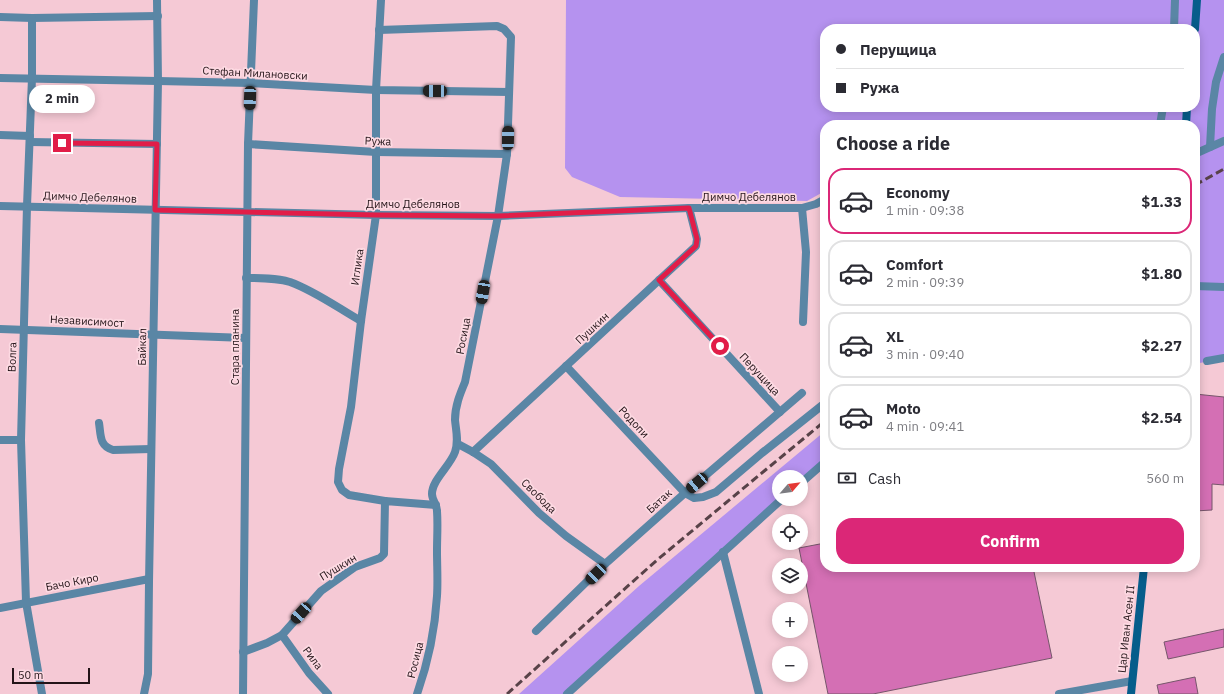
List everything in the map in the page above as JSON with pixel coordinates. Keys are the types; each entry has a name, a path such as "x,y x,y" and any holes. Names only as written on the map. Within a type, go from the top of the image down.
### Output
{"main road":[{"path":"1195,24 1197,0"},
{"name":"Цар Иван Асен II","path":"1131,694 1143,572"}],"street":[{"name":"Байкал","path":"144,694 148,674 158,80 157,0"},
{"name":"Стара планина","path":"243,694 248,144 254,0"},
{"name":"Иглика","path":"381,0 376,90 376,215 351,407 339,469 338,482 342,490 348,495 385,501"},
{"path":"1174,24 1175,0"},
{"path":"0,17 32,18 158,16"},
{"name":"Волга","path":"32,18 32,78 21,440 26,602 42,694"},
{"name":"Росица","path":"379,30 497,26 504,29 511,37 507,154 498,216 465,382 456,409 455,420 458,444 455,454 438,478 433,488 432,495 437,509 438,595 436,616 426,666 417,694"},
{"path":"1210,147 1212,109 1216,82 1224,57"},
{"name":"Стефан Милановски","path":"0,78 158,80 250,83 376,90 508,92"},
{"path":"0,135 30,139 157,144"},
{"path":"1200,152 1224,141"},
{"name":"Ружа","path":"248,144 376,152 507,154"},
{"name":"Димчо Дебелянов","path":"0,206 376,215 498,216 689,208 802,208 820,202"},
{"name":"Пушкин","path":"473,452 696,246 697,239 689,208"},
{"path":"802,208 806,252 803,322"},
{"path":"246,278 274,279 289,282 310,292 361,321"},
{"name":"Перущица","path":"659,280 780,412"},
{"path":"1200,286 1224,287"},
{"name":"Независимост","path":"0,329 246,338"},
{"path":"1207,361 1224,358"},
{"name":"Родопи","path":"566,366 685,493"},
{"name":"Батак","path":"536,631 605,564 802,393"},
{"path":"685,493 694,498 703,498 716,492 820,407"},
{"path":"99,422 103,443 107,448 113,450 151,449"},
{"path":"0,440 21,440"},
{"name":"Свобода","path":"458,444 491,464 539,513 566,536 605,564"},
{"path":"808,477 820,466"},
{"path":"385,501 436,505"},
{"name":"Пушкин","path":"243,652 267,643 282,635 321,591 355,567 380,558 384,554 385,501"},
{"path":"567,694 774,506"},
{"path":"723,552 759,694"},
{"name":"Бачо Киро","path":"0,608 149,579"},
{"name":"Рила","path":"282,635 309,673 328,694"},
{"path":"1059,694 1132,681"}],"shaded area":[{"path":"566,0 1224,0 1224,358 1200,363 1200,120 820,120 820,194 807,201 620,197 572,177 565,168"},
{"path":"820,435 820,466 808,477 808,470 778,470"},
{"path":"772,475 772,505 567,694 519,694 639,586"}],"building":[{"path":"1200,395 1224,397 1224,485 1212,484 1212,510 1200,511"},
{"path":"820,544 820,572 1034,572 1052,658 873,694 828,694 808,593 808,558 801,558 799,550 808,550 808,546"},
{"path":"1224,629 1224,647 1168,659 1164,642"},
{"path":"1195,677 1198,694 1159,694 1157,685"}],"railway":[{"path":"1200,182 1224,169"},
{"path":"507,694 657,560 820,425"}],"route":[{"path":"62,143 157,144 155,210 498,216 689,208 697,239 696,246 659,280 720,346"}]}
